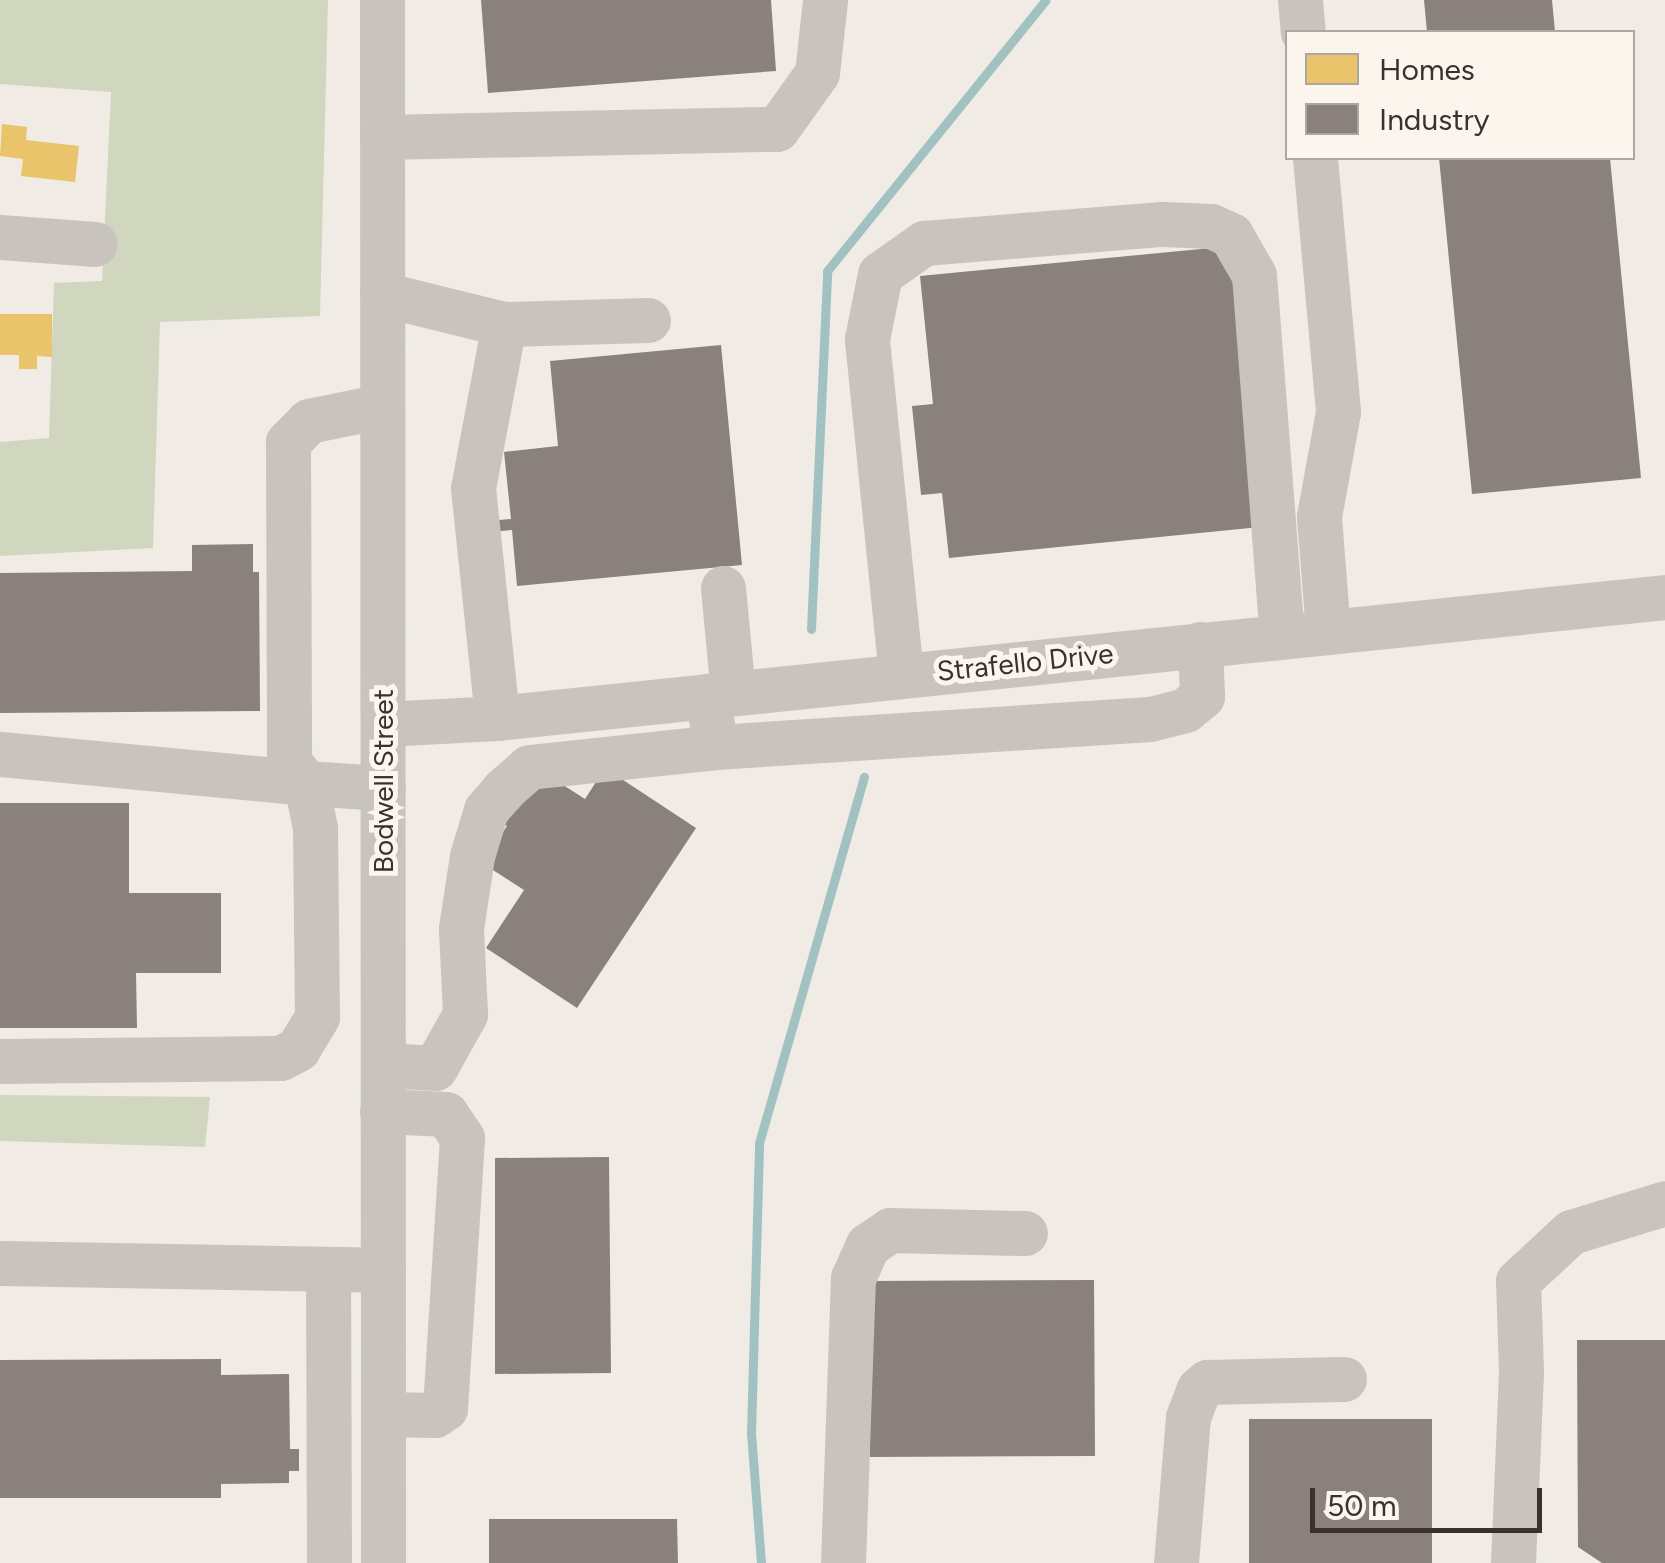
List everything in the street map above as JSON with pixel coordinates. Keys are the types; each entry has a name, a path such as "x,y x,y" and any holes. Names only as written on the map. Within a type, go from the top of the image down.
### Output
{"street":[{"name":"Bodwell Street","path":"382,0 383,1563"},
{"path":"382,137 777,129 817,73 826,0"},
{"path":"1300,0 1303,30"},
{"path":"1314,160 1338,412 1320,517 1328,631"},
{"path":"901,676 868,339 880,274 924,243 1162,224 1211,226 1231,236 1254,275 1282,636"},
{"path":"0,236 95,244"},
{"path":"382,294 504,324 648,320"},
{"path":"497,718 473,488 504,324"},
{"path":"0,1061 280,1058 298,1049 317,1017 315,828 306,783 289,762 288,442 309,421 382,406"},
{"path":"716,746 723,588"},
{"name":"Strafello Drive","path":"384,724 497,718 1665,597"},
{"path":"382,1065 435,1068 465,1014 461,928 472,856 486,810 529,767 716,746 1150,719 1186,710 1202,696 1200,644"},
{"path":"0,754 383,788"},
{"path":"382,1111 446,1114 462,1138 444,1408 435,1415 383,1414"},
{"path":"1513,1563 1518,1281 1571,1232 1665,1203"},
{"path":"844,1563 853,1278 868,1245 890,1230 1025,1233"},
{"path":"0,1263 383,1270"},
{"path":"328,1269 329,1563"},
{"path":"1176,1563 1188,1417 1199,1389 1207,1382 1344,1379"}],"green space":[{"path":"0,0 328,0 320,316 160,322 153,548 0,556 0,442 49,438 54,283 102,281 111,92 0,84"},
{"path":"0,1095 210,1097 205,1147 0,1141"}],"building: Homes":[{"path":"2,124 27,127 26,140 79,146 75,182 21,176 23,159 0,156"},
{"path":"0,314 52,314 52,357 37,356 37,369 19,369 19,355 0,355"}],"building: Industry":[{"path":"481,0 771,0 776,71 488,93"},
{"path":"1424,0 1552,0 1555,30 1427,30"},
{"path":"1439,160 1610,160 1641,478 1472,494"},
{"path":"1232,246 1260,527 949,558 942,493 921,495 912,406 933,404 920,276"},
{"path":"721,345 742,565 517,586 512,530 489,532 488,521 511,519 504,452 558,446 550,361"},
{"path":"253,544 253,572 259,572 260,711 0,713 0,573 192,571 192,545"},
{"path":"605,768 696,828 577,1008 486,948 524,890 482,863 507,826 499,821 510,804 518,809 543,772 585,799"},
{"path":"0,803 129,803 129,893 221,893 221,973 136,973 137,1028 0,1028"},
{"path":"609,1157 611,1373 495,1374 495,1158"},
{"path":"1094,1280 1095,1456 870,1457 869,1281"},
{"path":"1577,1340 1665,1340 1665,1563 1602,1563 1578,1547"},
{"path":"221,1359 221,1375 289,1374 290,1449 299,1449 299,1471 289,1471 289,1483 221,1484 221,1498 0,1498 0,1360"},
{"path":"1249,1419 1432,1419 1432,1563 1249,1563"},
{"path":"489,1519 677,1519 678,1563 489,1563"}],"waterway":[{"path":"811,629 827,271 1046,0"},
{"path":"761,1563 751,1434 759,1143 864,777"}]}
